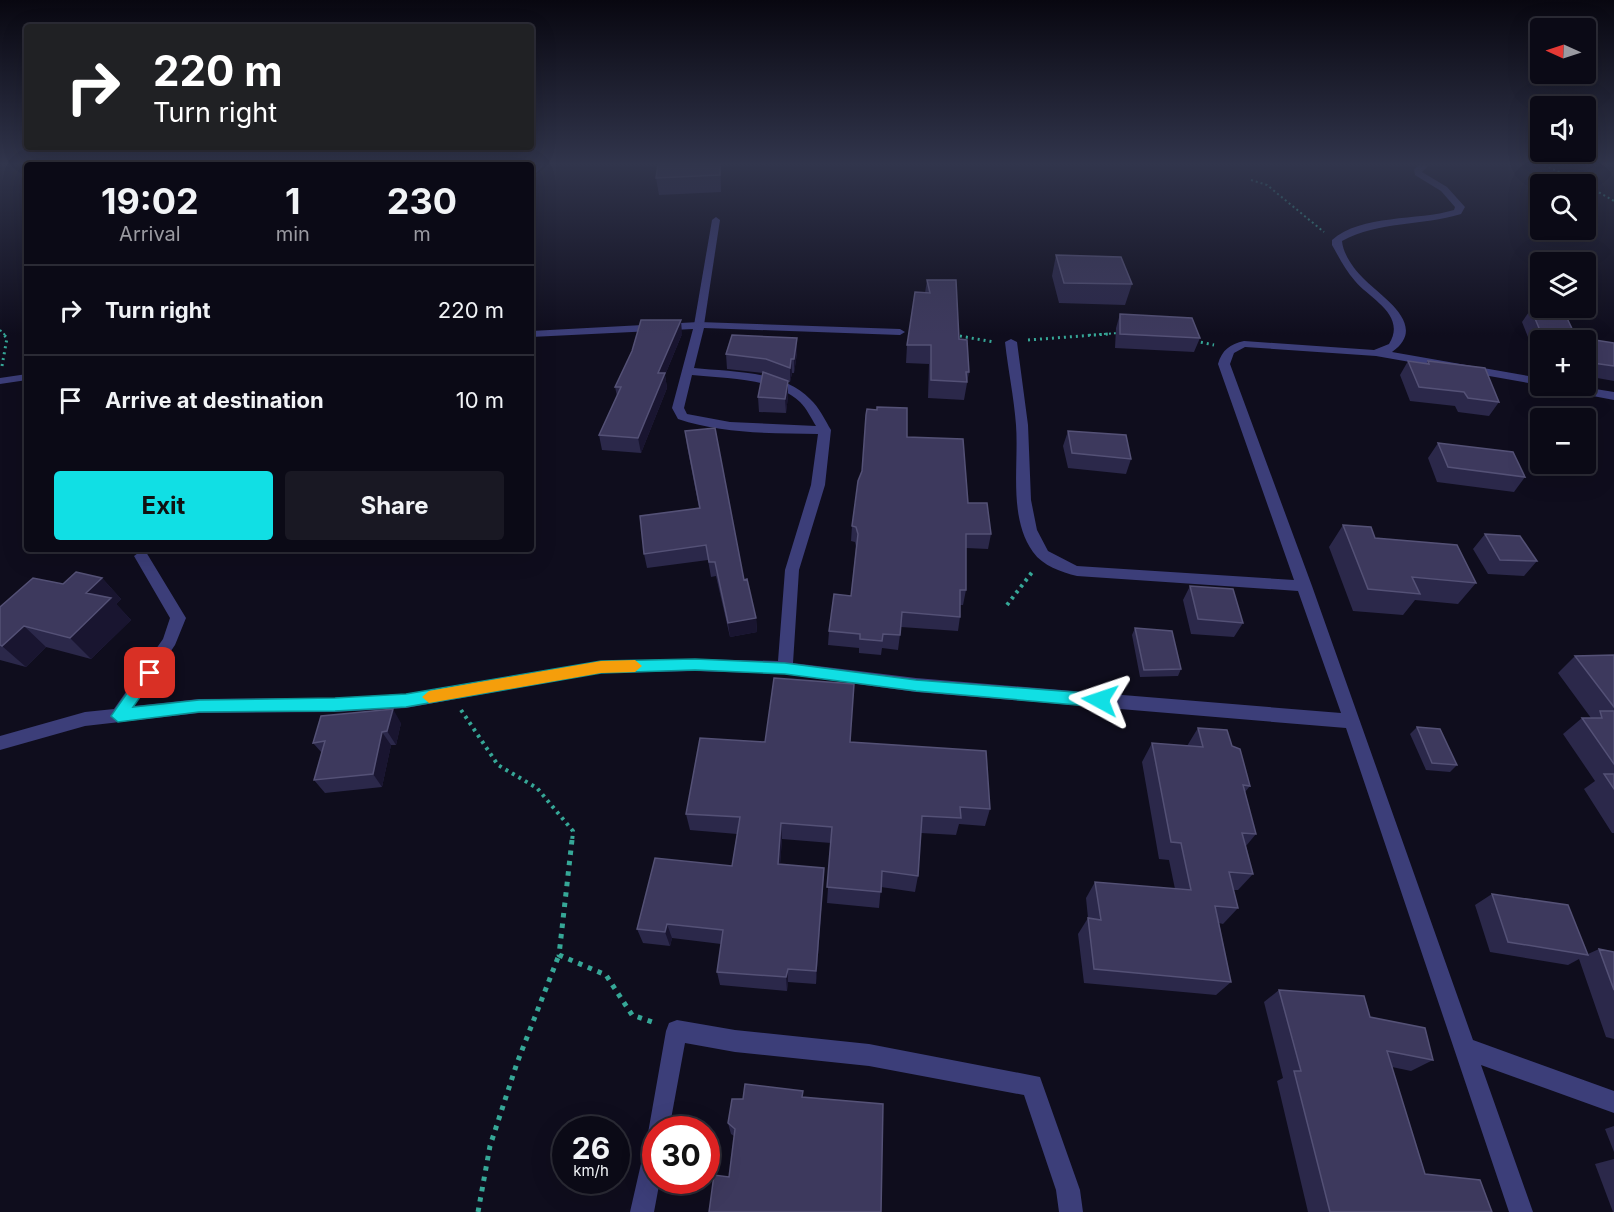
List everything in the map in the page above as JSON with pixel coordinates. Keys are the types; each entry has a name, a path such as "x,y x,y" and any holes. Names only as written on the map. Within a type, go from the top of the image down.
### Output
{"street":[{"path":"1374,353 1388,351 1394,345 1401,329 1398,316 1353,274 1336,245 1343,236 1368,226 1407,222"},
{"path":"699,325 678,408 682,416 691,421 825,430"},
{"path":"534,334 699,325 900,332"},
{"path":"1011,342 1022,426 1025,506 1035,544 1044,556 1057,564 1077,571 1305,586"},
{"path":"1521,1212 1353,721 1224,364 1225,355 1233,348 1244,344 1259,344 1374,353 1530,380"},
{"path":"689,371 759,379 787,387 806,400 825,430 818,485 792,570 785,668"},
{"path":"0,381 24,377"},
{"path":"1596,393 1614,396"},
{"path":"118,716 171,641 178,618 141,556"},
{"path":"0,744 85,719 199,706 335,705 406,701 601,667 695,665 785,668 916,686 1353,721"},
{"path":"661,1116 677,1031 735,1041 869,1055 1032,1085 1068,1190 1071,1212"},
{"path":"1464,1048 1614,1102"},
{"path":"642,1212 646,1194"}],"lane":[{"path":"699,325 716,222"}],"path":[{"path":"1314,222 1336,245"},
{"path":"0,330 7,338 0,376"},
{"path":"945,334 985,342 1011,342 1126,333"},
{"path":"1187,339 1233,348"},
{"path":"1007,604 1044,556"},
{"path":"447,693 473,724 498,765 537,788 573,831 559,955 517,1063 490,1146 478,1212"},
{"path":"559,955 606,975 632,1015 677,1031"}],"building":[{"path":"1056,255 1121,257 1132,284 1064,283"},
{"path":"927,280 956,280 959,339 967,340 969,372 966,372 967,382 931,380 931,345 907,345 915,292 930,293"},
{"path":"1120,314 1192,318 1200,338 1120,334"},
{"path":"1535,318 1567,318 1573,330 1540,330"},
{"path":"641,320 681,320 658,373 665,373 638,438 599,435 621,387 615,387 632,351"},
{"path":"732,335 797,338 794,359 791,359 790,368 766,359 726,354"},
{"path":"1596,340 1614,343 1614,366 1596,363"},
{"path":"1408,361 1429,364 1428,361 1485,368 1499,402 1468,398 1464,392 1419,387"},
{"path":"763,372 788,381 785,399 758,397"},
{"path":"877,407 907,408 907,437 963,439 968,503 987,503 991,534 966,534 966,590 960,590 960,617 902,612 900,635 883,634 882,641 860,639 860,634 829,631 834,594 851,596 858,534 856,527 852,526 858,481 862,471 866,415 867,409 877,410"},
{"path":"715,428 744,580 747,579 756,618 728,623 715,562 709,562 706,545 644,554 640,516 700,508 685,431"},
{"path":"1068,431 1126,435 1131,459 1072,453"},
{"path":"1438,443 1513,452 1525,477 1448,467"},
{"path":"1343,525 1371,527 1375,538 1457,545 1476,583 1412,577 1420,594 1368,589"},
{"path":"1485,534 1520,536 1537,561 1500,560"},
{"path":"76,572 102,578 86,593 111,598 70,638 24,626 2,646 0,645 0,607 33,578 63,584"},
{"path":"1190,586 1233,589 1243,623 1198,619"},
{"path":"1135,628 1172,631 1181,669 1144,670"},
{"path":"1614,655 1614,707 1575,656"},
{"path":"774,678 854,684 850,742 986,751 990,809 960,807 961,818 922,816 918,876 882,871 881,892 827,887 832,827 781,823 778,864 824,868 816,971 788,969 786,977 717,972 723,930 667,924 665,932 637,929 655,858 732,866 740,817 686,814 700,738 765,742"},
{"path":"393,709 387,731 382,732 373,774 314,780 325,741 313,743 321,716"},
{"path":"1600,711 1614,711 1614,764 1582,718 1602,718"},
{"path":"1417,727 1440,729 1457,765 1432,763"},
{"path":"1198,728 1227,730 1232,746 1240,749 1250,786 1243,785 1256,834 1242,833 1253,874 1229,872 1238,908 1215,906 1231,982 1094,969 1088,918 1101,920 1095,882 1191,890 1181,843 1171,842 1152,743 1203,747"},
{"path":"1604,774 1614,774 1614,789"},
{"path":"1492,894 1568,905 1588,955 1508,942"},
{"path":"1599,949 1614,952 1614,990"},
{"path":"1279,990 1364,996 1370,1017 1425,1028 1433,1060 1387,1051 1425,1174 1480,1180 1492,1212 1330,1212 1294,1071 1301,1071"},
{"path":"745,1084 803,1091 802,1097 883,1104 881,1212 709,1212 711,1194 720,1194 720,1176 729,1177 735,1129 728,1123 732,1099 743,1099"}],"slow traffic":[{"path":"429,697 601,667 635,666"}],"route":[{"path":"150,673 118,716 199,706 335,705 406,701 601,667 695,665 785,668 916,686 1100,700"}]}
